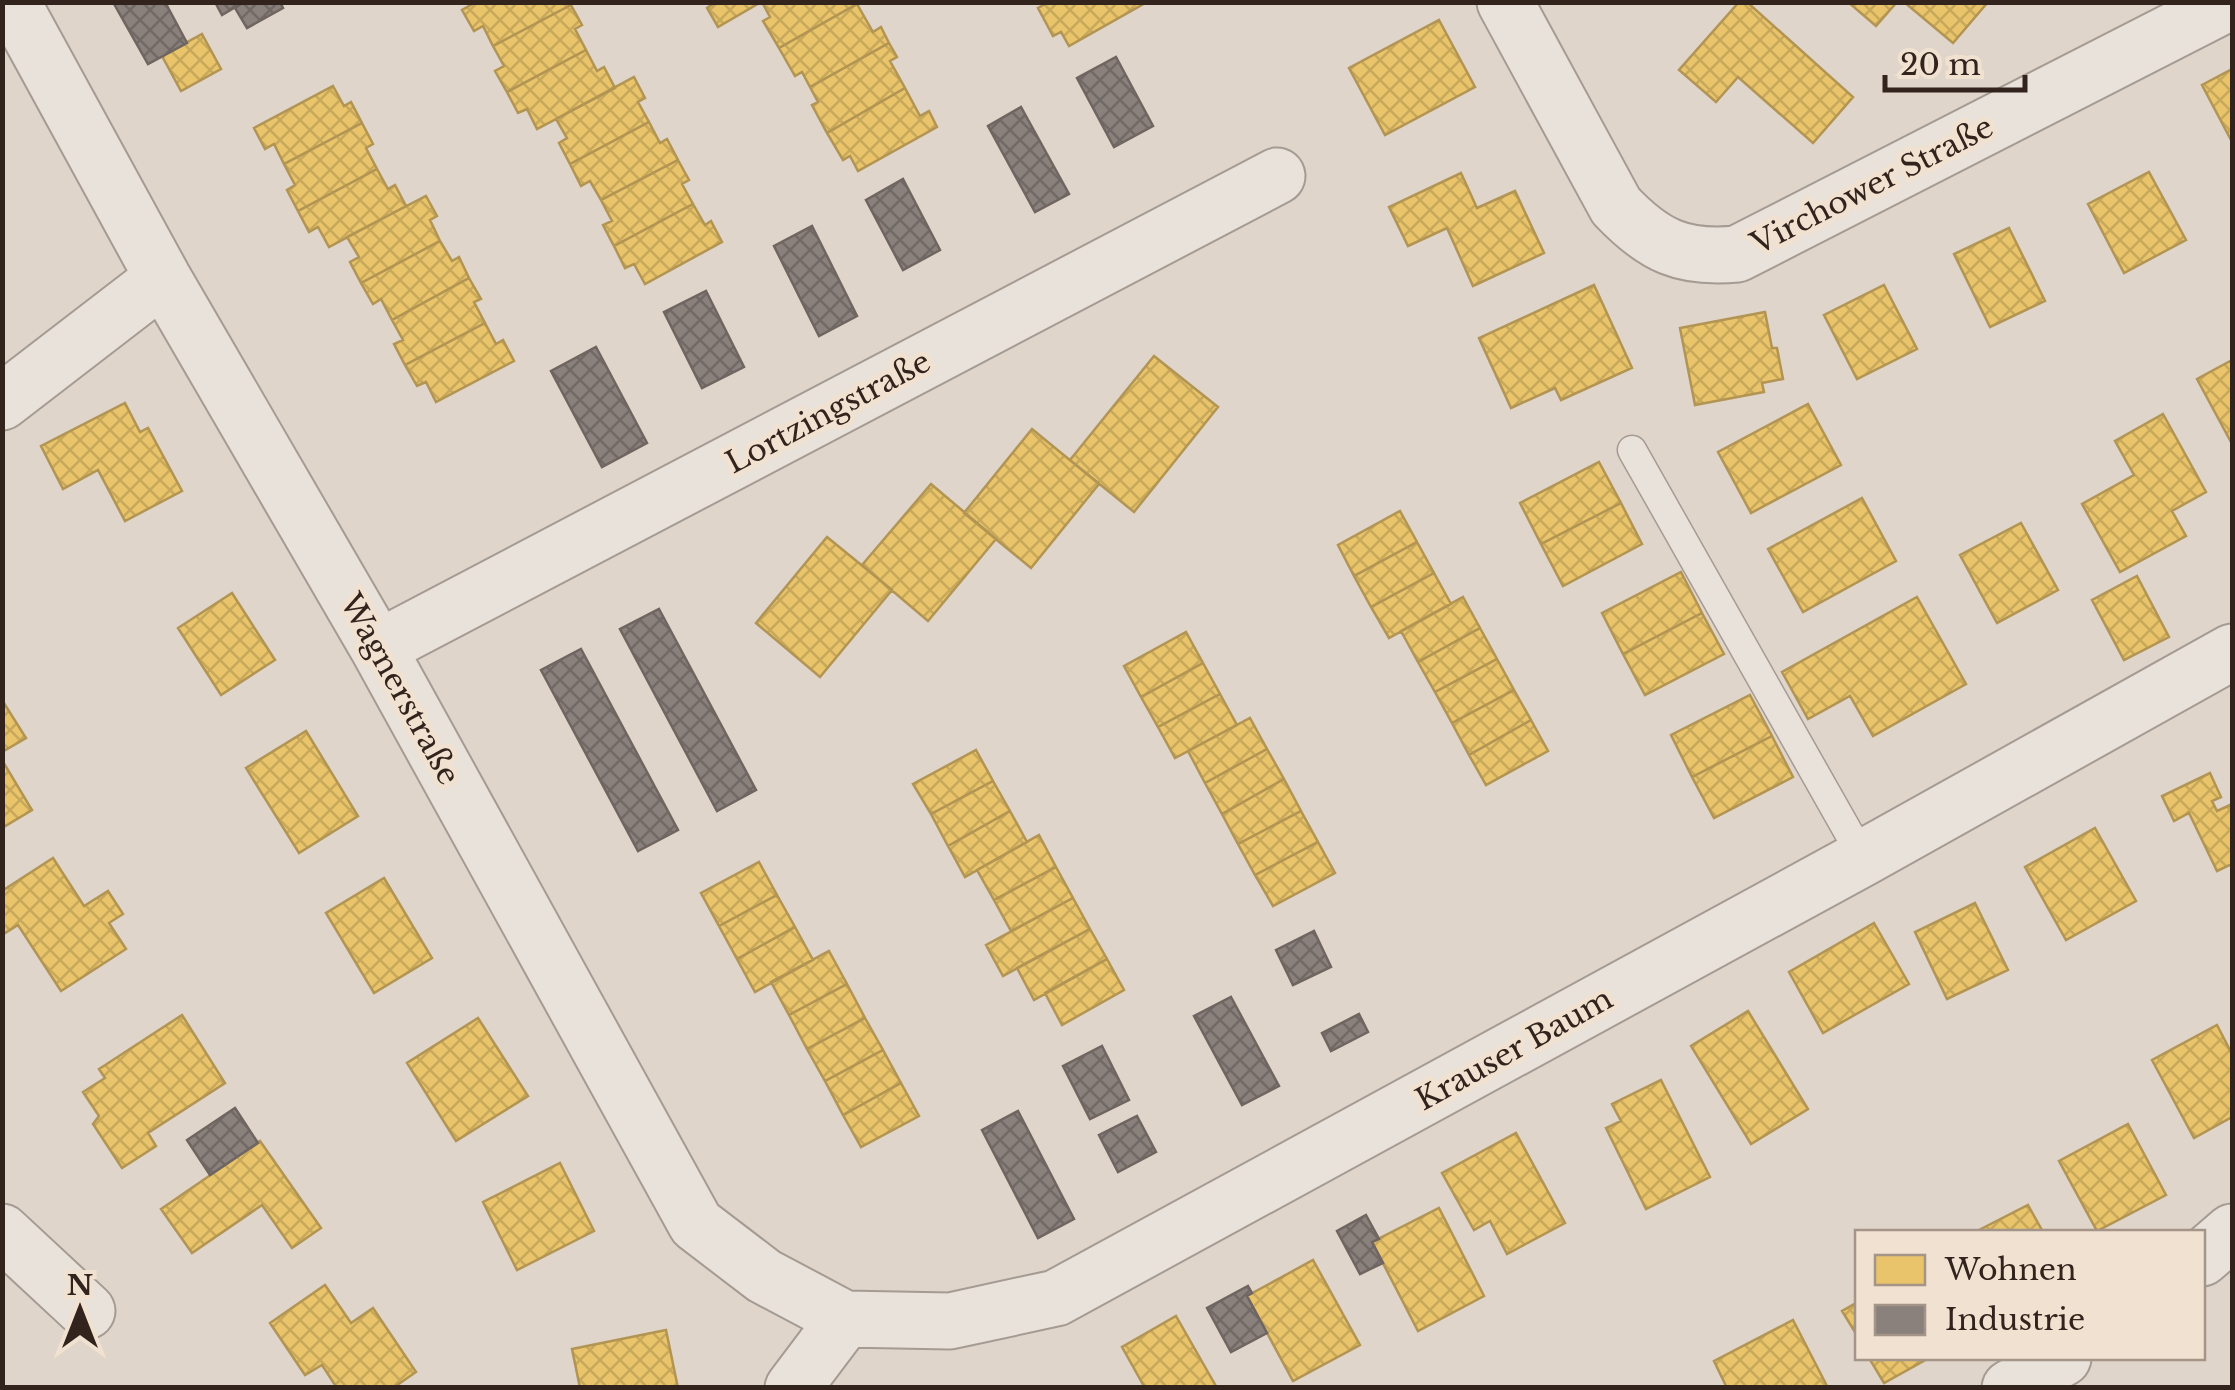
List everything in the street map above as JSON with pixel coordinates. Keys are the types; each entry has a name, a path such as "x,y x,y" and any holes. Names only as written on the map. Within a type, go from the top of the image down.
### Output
{"street":[{"name":"Wagnerstraße","path":"12,2 163,278 378,648 696,1224 764,1276 845,1320"},
{"name":"Virchower Straße","path":"1505,2 1616,206 1640,231 1672,250 1704,257 1738,254 2230,2"},
{"name":"Lortzingstraße","path":"378,648 1277,176"},
{"path":"2,402 163,278"},
{"name":"Krauser Baum","path":"845,1320 950,1321 1056,1298 2232,652"},
{"path":"2,1232 87,1311"},
{"path":"2205,1255 2232,1232"},
{"path":"792,1388 845,1320"},
{"path":"2010,1388 2059,1360"}],"lane":[{"path":"1632,450 1863,858"}],"building: Wohnen":[{"path":"476,2 571,5 493,46 483,26 474,31 462,10"},
{"path":"716,2 761,2 718,27 707,8"},
{"path":"762,2 857,4 779,48 763,21 770,17"},
{"path":"1049,2 1147,2 1069,46 1061,32 1053,36 1038,8"},
{"path":"1739,2 1747,2 1853,97 1813,143 1738,77 1716,102 1679,70"},
{"path":"1848,2 1897,2 1876,26"},
{"path":"1904,2 1988,2 1953,43"},
{"path":"857,4 873,32 881,27 889,43 810,87 802,72 795,76 779,48"},
{"path":"571,5 582,25 575,29 586,50 507,92 495,71 504,66 493,46"},
{"path":"1439,20 1475,87 1385,135 1349,68"},
{"path":"202,34 221,69 181,91 162,56"},
{"path":"889,43 897,57 890,61 905,88 827,133 812,105 818,102 810,87"},
{"path":"586,50 597,71 604,67 615,88 537,129 527,109 518,113 507,92"},
{"path":"2232,69 2232,142 2202,85"},
{"path":"634,77 645,98 638,102 649,122 570,164 559,143 567,138 556,119"},
{"path":"333,86 344,106 351,102 362,123 284,164 274,144 265,149 254,128"},
{"path":"905,88 920,116 929,111 937,127 858,171 850,156 843,160 827,133"},
{"path":"649,122 660,143 667,139 678,160 601,200 590,181 581,186 570,164"},
{"path":"362,123 373,144 366,148 377,169 298,211 287,190 295,185 284,164"},
{"path":"678,160 689,180 682,184 693,204 614,246 603,225 612,221 601,200"},
{"path":"377,169 388,189 395,185 406,206 329,247 318,227 309,232 298,211"},
{"path":"2149,172 2186,240 2124,273 2088,204"},
{"path":"1461,173 1477,208 1515,191 1544,253 1473,286 1447,228 1408,246 1389,207"},
{"path":"426,196 437,216 430,220 440,241 361,283 350,262 359,257 347,237"},
{"path":"693,204 705,225 711,221 722,242 645,284 634,264 625,268 614,246"},
{"path":"2009,228 2045,301 1990,327 1954,254"},
{"path":"440,241 452,261 459,257 469,278 392,320 381,299 373,304 361,283"},
{"path":"469,278 481,299 474,302 485,323 405,365 394,344 403,340 392,320"},
{"path":"1594,285 1632,368 1561,400 1555,388 1511,408 1479,338"},
{"path":"1884,285 1917,349 1857,379 1824,315"},
{"path":"1765,312 1783,379 1762,383 1764,392 1695,405 1680,328"},
{"path":"485,323 496,344 503,340 514,361 436,402 426,382 417,386 405,365"},
{"path":"1154,356 1218,407 1134,512 1070,460"},
{"path":"2232,360 2232,444 2197,379"},
{"path":"125,403 140,432 148,428 182,491 125,521 98,470 63,489 41,446"},
{"path":"1808,404 1841,465 1751,513 1718,452"},
{"path":"2163,414 2206,492 2172,511 2186,536 2120,572 2082,504 2134,475 2115,441"},
{"path":"1032,429 1099,484 1031,568 964,513"},
{"path":"1599,462 1621,503 1541,544 1520,503"},
{"path":"931,484 996,539 928,621 862,565"},
{"path":"1862,498 1896,561 1803,612 1768,549"},
{"path":"1621,503 1642,544 1563,586 1541,544"},
{"path":"1400,511 1417,542 1354,576 1338,545"},
{"path":"2021,523 2058,590 1997,623 1960,555"},
{"path":"827,537 892,590 820,677 756,623"},
{"path":"1417,542 1434,573 1371,607 1354,576"},
{"path":"1681,572 1702,613 1623,654 1602,613"},
{"path":"1434,573 1451,604 1389,638 1371,607"},
{"path":"2137,576 2169,637 2124,660 2092,600"},
{"path":"232,593 275,660 221,695 178,628"},
{"path":"1463,597 1480,628 1418,662 1401,631"},
{"path":"1917,597 1966,684 1873,736 1850,696 1808,719 1782,672"},
{"path":"1702,613 1724,654 1645,695 1623,654"},
{"path":"1480,628 1497,659 1435,692 1418,662"},
{"path":"1186,632 1203,663 1141,697 1124,666"},
{"path":"1497,659 1514,690 1452,723 1435,692"},
{"path":"1203,663 1220,694 1158,727 1141,697"},
{"path":"1514,690 1531,720 1469,755 1452,723"},
{"path":"1220,694 1237,725 1175,758 1158,727"},
{"path":"1750,695 1772,736 1692,777 1671,735"},
{"path":"2,700 26,738 2,752"},
{"path":"1250,718 1267,749 1205,783 1188,751"},
{"path":"1531,720 1548,751 1486,785 1469,755"},
{"path":"306,731 358,816 299,853 246,768"},
{"path":"1772,736 1793,777 1714,818 1692,777"},
{"path":"1267,749 1284,779 1222,814 1205,783"},
{"path":"976,750 993,781 931,814 913,784"},
{"path":"2,760 32,810 2,828"},
{"path":"2210,773 2221,797 2212,801 2217,811 2230,805 2232,810 2232,864 2217,871 2189,813 2174,821 2162,796"},
{"path":"1284,779 1301,811 1238,844 1222,814"},
{"path":"993,781 1010,811 948,846 931,814"},
{"path":"1010,811 1027,842 965,877 948,846"},
{"path":"1301,811 1318,842 1255,875 1238,844"},
{"path":"2095,828 2136,901 2066,940 2025,867"},
{"path":"1039,835 1056,867 994,900 977,870"},
{"path":"1318,842 1335,873 1273,906 1255,875"},
{"path":"53,858 84,906 108,891 123,914 109,923 126,949 61,991 18,925 2,935 2,891"},
{"path":"759,862 777,895 719,926 701,893"},
{"path":"1056,867 1073,898 1011,931 994,900"},
{"path":"384,878 432,958 374,993 326,913"},
{"path":"777,895 795,927 737,959 719,926"},
{"path":"1073,898 1090,929 1003,976 986,945"},
{"path":"1975,903 2008,970 1947,999 1915,932"},
{"path":"1874,923 1909,984 1823,1033 1789,972"},
{"path":"795,927 813,960 755,992 737,959"},
{"path":"1090,929 1107,959 1034,1000 1017,968"},
{"path":"829,951 847,984 789,1015 771,982"},
{"path":"1107,959 1124,990 1062,1025 1045,993"},
{"path":"847,984 865,1018 807,1049 789,1015"},
{"path":"1748,1011 1808,1109 1751,1144 1691,1046"},
{"path":"182,1015 225,1083 148,1133 156,1146 122,1168 93,1124 99,1116 83,1092 105,1078 99,1069"},
{"path":"478,1018 528,1096 456,1141 407,1063"},
{"path":"865,1018 883,1050 825,1081 807,1049"},
{"path":"2217,1025 2232,1054 2232,1117 2194,1138 2152,1060"},
{"path":"883,1050 901,1083 843,1115 825,1081"},
{"path":"1661,1080 1710,1177 1646,1209 1606,1128 1621,1121 1612,1104"},
{"path":"901,1083 919,1116 861,1147 843,1115"},
{"path":"2128,1124 2166,1195 2096,1230 2059,1161"},
{"path":"1516,1133 1565,1223 1507,1254 1490,1221 1474,1230 1442,1173"},
{"path":"260,1141 321,1228 292,1248 262,1205 192,1253 161,1209"},
{"path":"560,1163 594,1231 517,1270 483,1202"},
{"path":"2028,1205 2042,1230 1979,1230"},
{"path":"1439,1208 1484,1296 1418,1331 1372,1242"},
{"path":"1313,1260 1360,1345 1293,1381 1247,1296"},
{"path":"325,1285 351,1323 373,1308 416,1372 393,1388 337,1388 322,1365 305,1375 270,1323"},
{"path":"1855,1304 1855,1332 1842,1311"},
{"path":"1176,1316 1217,1388 1145,1388 1122,1347"},
{"path":"1793,1320 1828,1388 1727,1388 1714,1361"},
{"path":"666,1330 678,1388 580,1388 572,1349"},
{"path":"1870,1360 1925,1360 1884,1383"}],"building: Industrie":[{"path":"113,2 165,2 187,43 148,64"},
{"path":"215,2 244,2 222,15"},
{"path":"244,2 280,2 283,8 247,28 235,8"},
{"path":"1116,57 1153,126 1114,147 1077,78"},
{"path":"1021,107 1069,194 1035,212 988,126"},
{"path":"903,179 940,250 903,270 866,200"},
{"path":"812,226 857,316 819,336 774,246"},
{"path":"706,291 744,367 702,388 664,312"},
{"path":"596,347 647,443 602,467 551,371"},
{"path":"659,609 756,790 717,811 620,629"},
{"path":"581,649 678,830 638,851 541,670"},
{"path":"1314,931 1331,967 1293,985 1276,950"},
{"path":"1231,997 1279,1086 1242,1105 1194,1016"},
{"path":"1359,1014 1368,1032 1331,1051 1322,1033"},
{"path":"1102,1046 1129,1100 1090,1119 1063,1066"},
{"path":"235,1108 258,1143 210,1175 187,1140"},
{"path":"1018,1111 1074,1219 1038,1238 982,1130"},
{"path":"1137,1116 1156,1152 1118,1172 1099,1135"},
{"path":"1366,1215 1379,1239 1372,1242 1383,1263 1360,1274 1337,1231"},
{"path":"1248,1286 1252,1293 1247,1296 1267,1333 1231,1352 1207,1308"}]}
